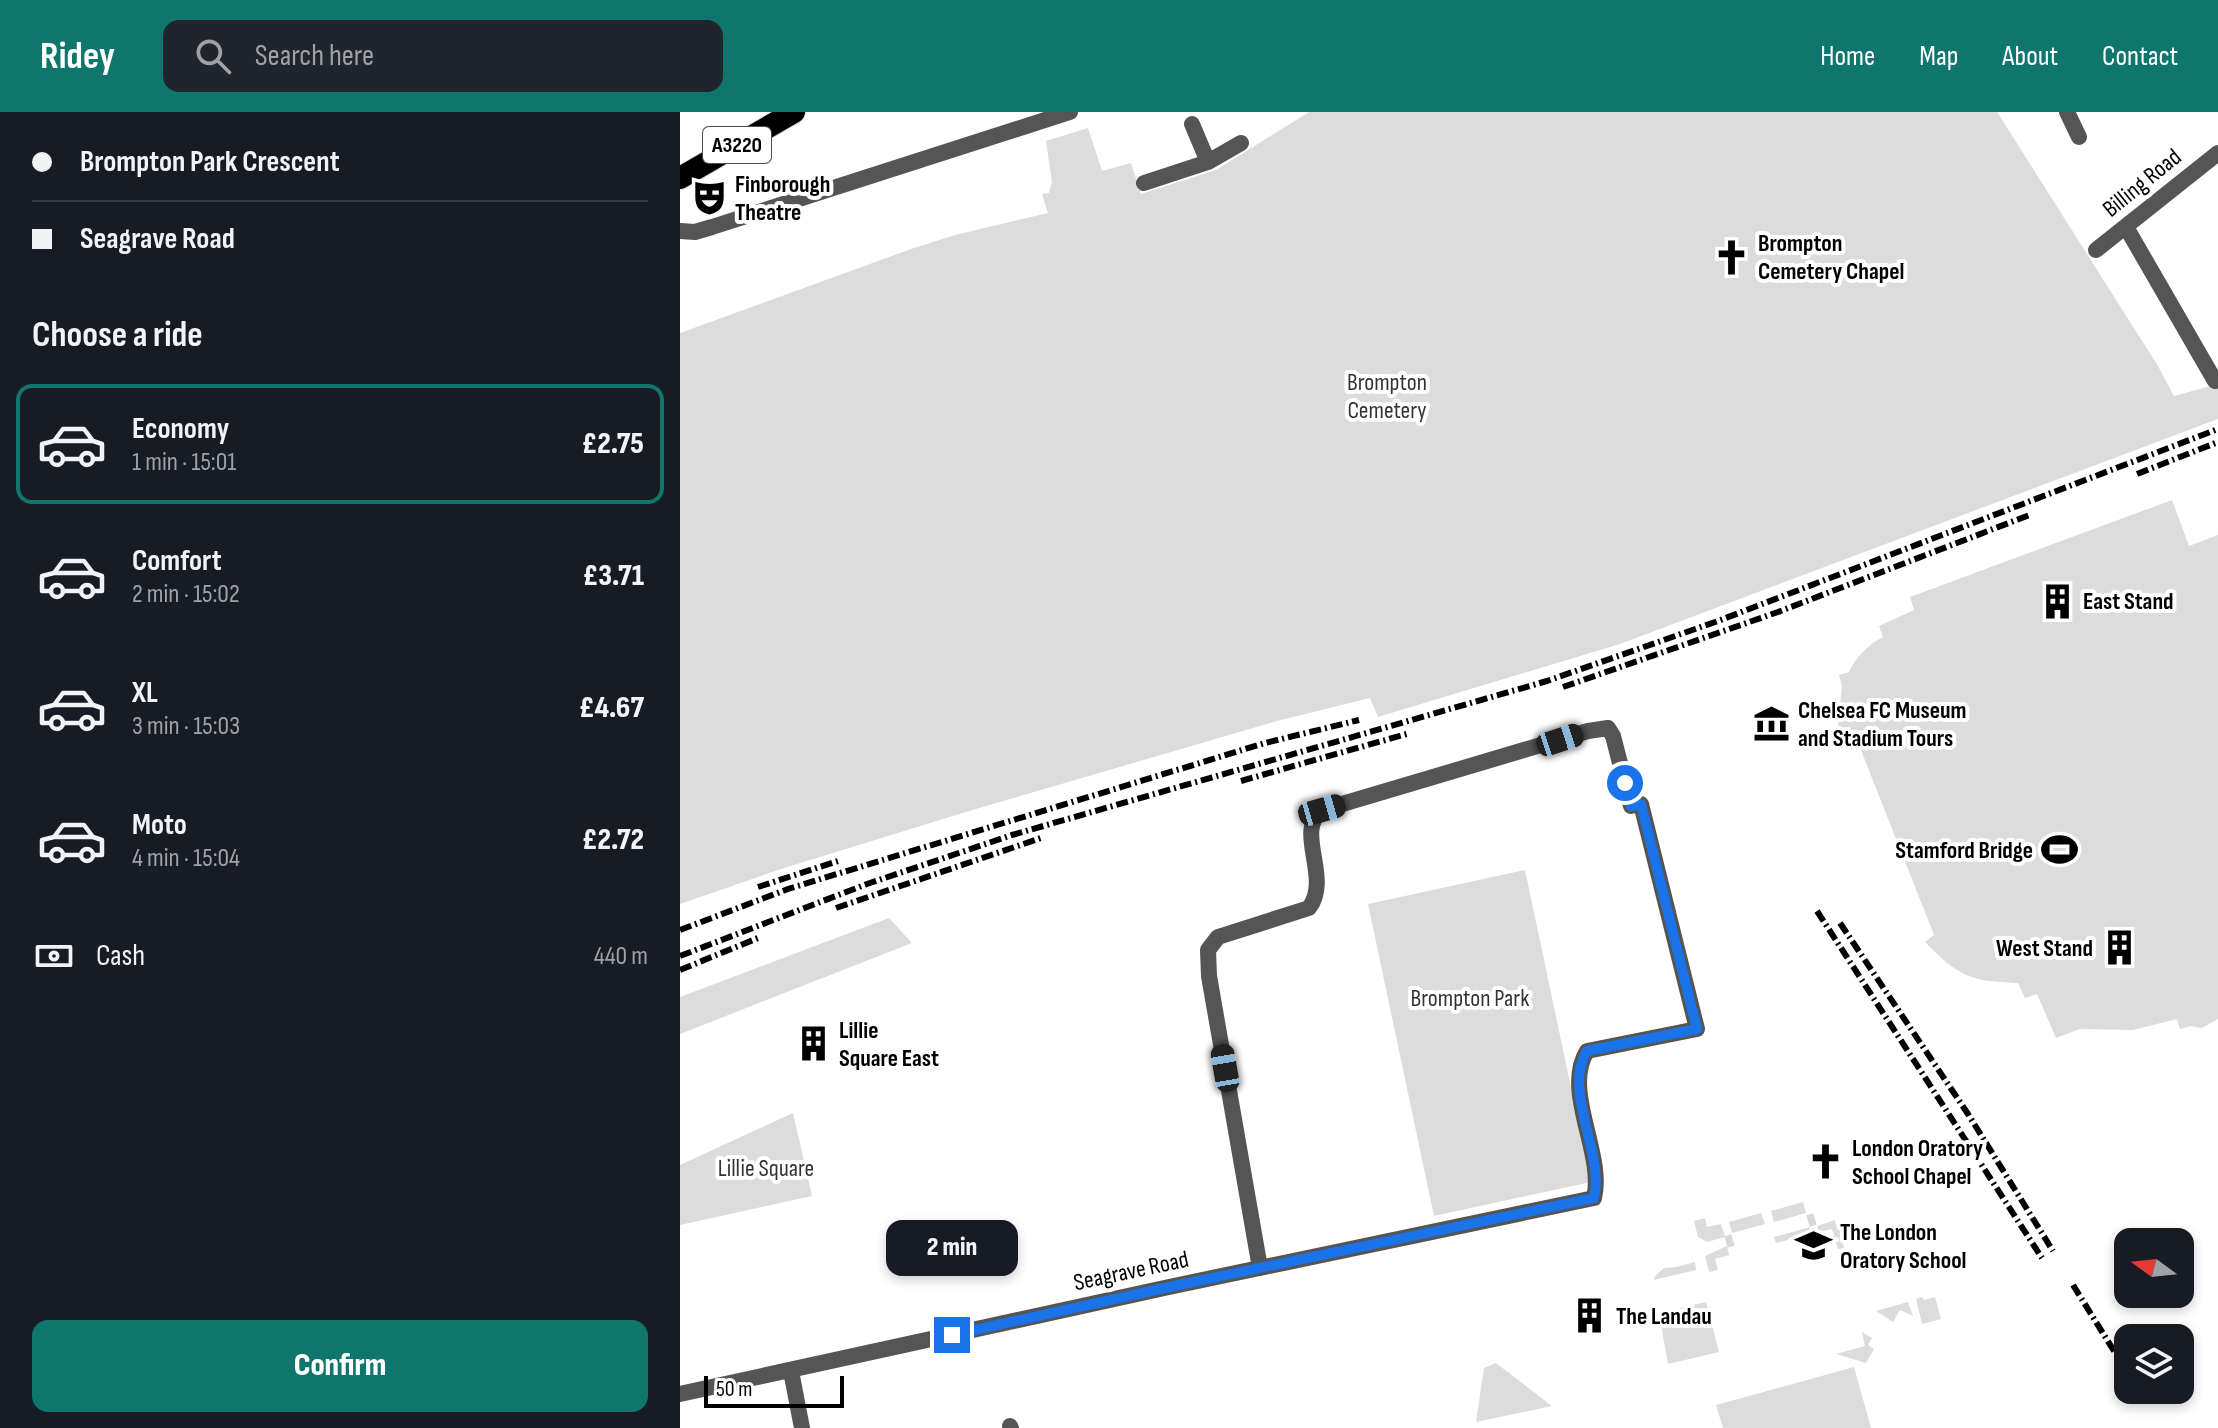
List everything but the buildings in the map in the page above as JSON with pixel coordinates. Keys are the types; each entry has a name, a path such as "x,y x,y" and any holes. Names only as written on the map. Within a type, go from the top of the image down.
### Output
{"highway":[{"name":"A3220","path":"680,178 794,112"}],"street":[{"path":"680,231 695,232 712,227 1070,112"},
{"path":"2067,112 2079,137"},
{"path":"1192,124 1208,162"},
{"path":"1144,183 1208,162 1241,143"},
{"name":"Billing Road","path":"2096,250 2216,159"},
{"path":"2126,227 2215,381"},
{"name":"Seagrave Road","path":"680,1394 1594,1198 1597,1184 1579,1064 1587,1051 1697,1029 1641,804 1631,806 1613,736 1608,728 1322,810 1316,815 1311,834 1318,892 1309,908 1218,937 1208,950 1209,976 1260,1268"},
{"path":"791,1371 802,1428"}],"green space":[{"name":"Brompton Cemetery","path":"1309,112 1997,112 2174,396 2218,384 2218,419 1620,644 1378,717 1370,698 1277,721 969,811 680,904 680,333 911,249 1048,213 1042,194 1049,193 1052,182 1046,141 1088,128 1102,171 1131,163 1141,194 1216,170"},
{"name":"Stamford Bridge","path":"2172,500 2189,546 2218,535 2218,1019 2202,1028 2191,1026 2180,1029 2177,1019 2133,1030 2080,1029 2056,1038 2037,994 2025,998 2018,983 1988,981 1966,975 1947,963 1925,942 1934,935 1853,730 1841,735 1838,726 1842,686 1839,675 1849,672 1863,652 1883,637 1879,626 1914,610 1910,597"},
{"name":"Brompton Park","path":"1525,870 1591,1182 1434,1216 1368,904"},
{"path":"889,918 912,943 680,1034 680,997"},
{"name":"Lillie Square","path":"793,1113 812,1196 680,1225 680,1165"},
{"path":"1803,1202 1806,1213 1774,1222 1771,1211"},
{"path":"1761,1213 1765,1224 1732,1233 1729,1222"},
{"path":"1705,1218 1707,1227 1721,1224 1725,1237 1707,1242 1698,1237 1694,1221"},
{"path":"1835,1220 1836,1225 1842,1223 1843,1229 1851,1227 1853,1239 1843,1243 1844,1248 1838,1249 1832,1229 1818,1232 1817,1226"},
{"path":"1810,1227 1811,1234 1776,1243 1774,1237"},
{"path":"1727,1246 1729,1255 1715,1259 1718,1270 1709,1272 1705,1256"},
{"path":"1695,1262 1696,1270 1654,1280 1664,1268"},
{"path":"1922,1297 1924,1300 1935,1297 1941,1319 1922,1324 1916,1299"},
{"path":"1706,1302 1719,1352 1668,1364 1660,1319 1677,1314 1676,1309"},
{"path":"1908,1302 1913,1316 1900,1310 1893,1322 1876,1311"},
{"path":"1862,1332 1872,1338 1868,1345 1874,1349 1866,1363 1836,1354 1865,1346"},
{"path":"1496,1363 1552,1406 1476,1422 1484,1368"},
{"path":"1854,1367 1871,1428 1723,1428 1716,1405"}],"tunnel":[{"path":"1808,1221 1815,1219"},
{"path":"1726,1242 1733,1240"}],"railway":[{"path":"680,956 867,884 1012,835 1547,681 1718,621 2218,429"},
{"path":"2137,474 2218,442"},
{"path":"1563,687 1778,612 2032,514"},
{"path":"680,930 788,889 1265,743 1359,720"},
{"path":"1241,781 1410,733"},
{"path":"836,908 1041,838"},
{"path":"758,887 838,861"},
{"path":"1817,911 2042,1258"},
{"path":"1840,923 1968,1114 2053,1251"},
{"path":"680,970 758,938"},
{"path":"2073,1285 2114,1351"}],"place":[{"name":"Finborough Theatre","path":"709,198"},
{"name":"Brompton Cemetery Chapel","path":"1732,257"},
{"name":"East Stand","path":"2057,601"},
{"name":"Chelsea FC Museum and Stadium Tours","path":"1772,724"},
{"name":"Stamford Bridge","path":"2059,850"},
{"name":"West Stand","path":"2119,948"},
{"name":"Lillie Square East","path":"813,1044"},
{"name":"London Oratory School Chapel","path":"1826,1162"},
{"name":"The London Oratory School","path":"1814,1246"},
{"name":"The Landau","path":"1590,1316"}],"route":[{"path":"952,1335 1594,1198 1597,1184 1579,1064 1587,1051 1697,1029 1641,804 1631,806 1625,783"}]}
